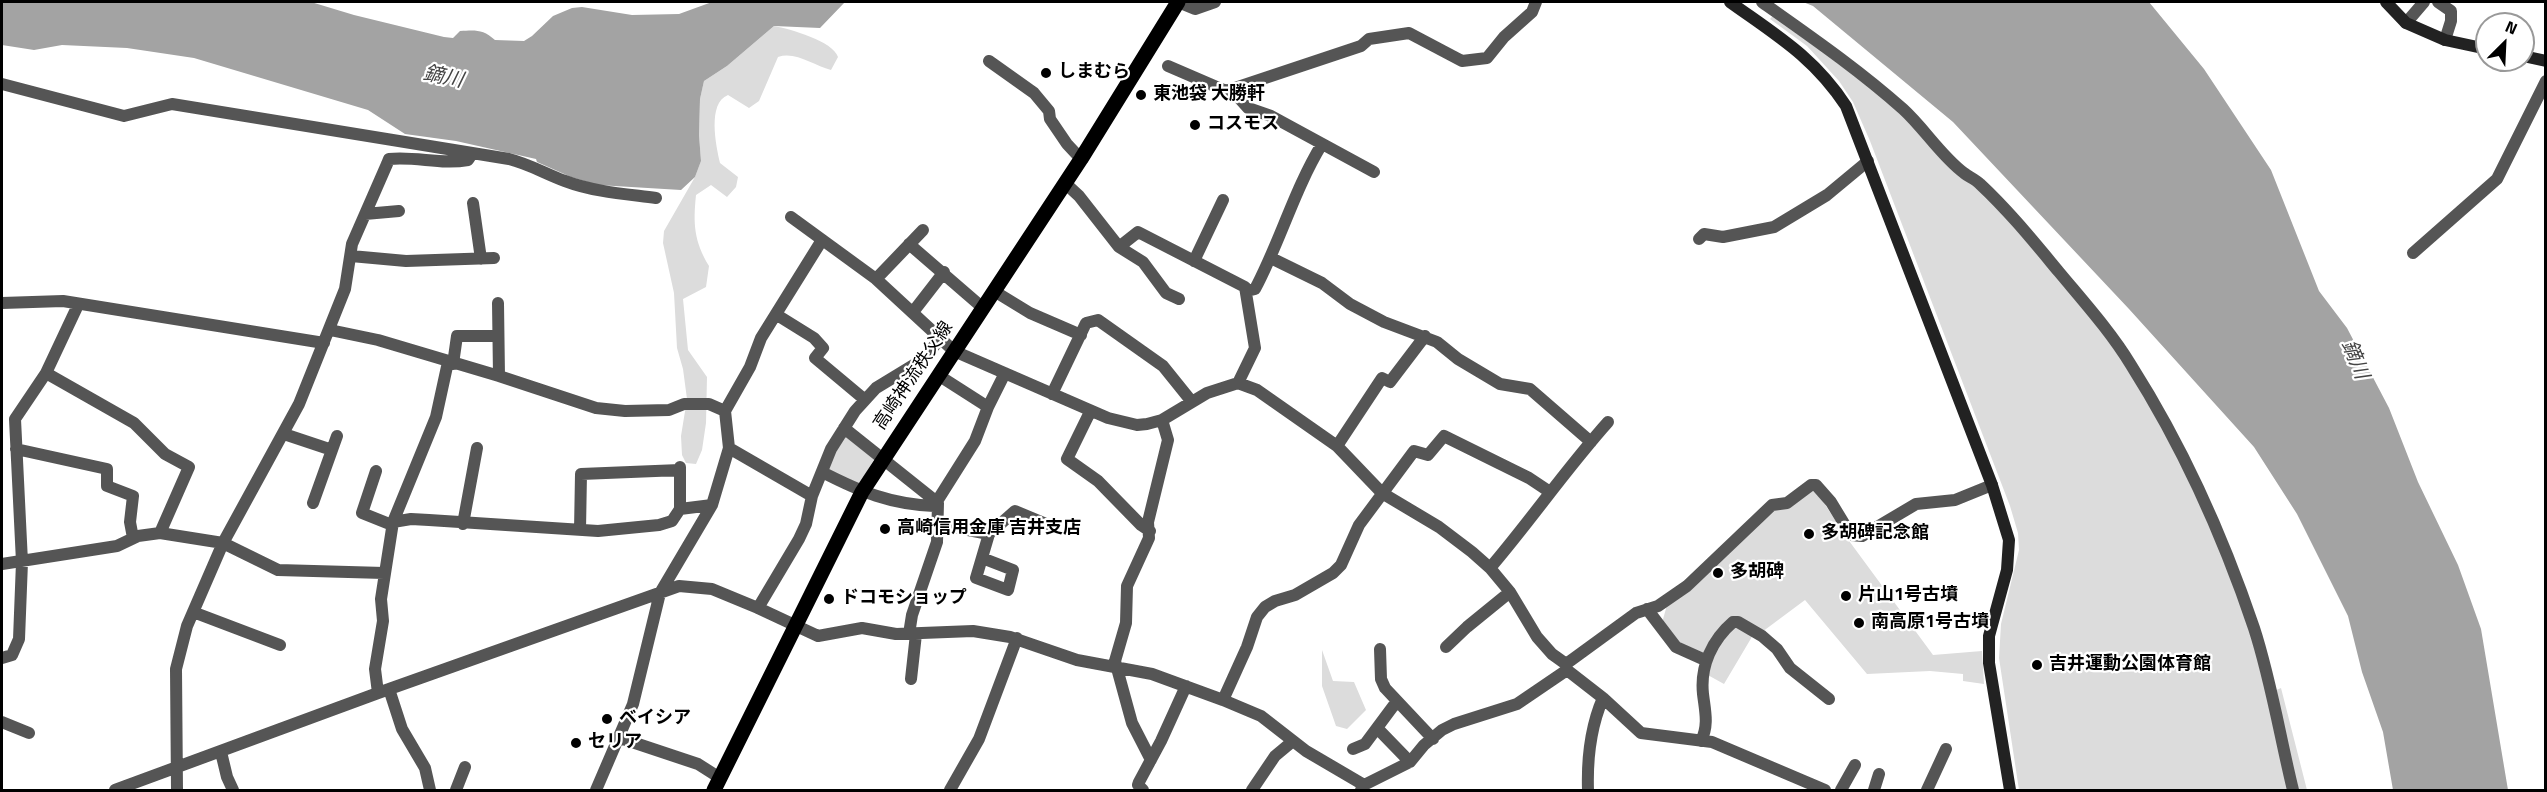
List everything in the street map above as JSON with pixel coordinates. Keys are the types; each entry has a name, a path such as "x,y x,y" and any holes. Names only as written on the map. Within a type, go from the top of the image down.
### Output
{"main road":[{"name":"高崎神流秩父線","path":"717,784 862,492 1081,159 1178,2"}],"street":[{"path":"1178,2 1195,9 1215,2"},
{"path":"1168,66 1220,89 1231,90 1361,46 1370,39 1398,33 1409,33 1462,61 1487,58 1504,37 1532,12 1536,2"},
{"path":"1730,2 1801,53 1819,69 1846,106 1992,485 2009,540 2007,570 1989,636 1989,663 2010,790"},
{"path":"1762,2 1879,88 1905,111 1963,173 1978,182 2047,257 2101,323 2130,363 2181,452 2208,510 2243,598 2263,658 2293,790"},
{"path":"2386,2 2406,23 2445,40 2475,46"},
{"path":"2406,23 2424,2"},
{"path":"2443,3 2451,11 2451,21 2445,40"},
{"path":"989,61 1034,93 1049,111 1050,119 1067,144 1081,159"},
{"path":"2413,253 2497,179 2546,81"},
{"path":"2,84 124,116 172,104 509,159 529,164 565,181 594,189 656,198"},
{"path":"1231,90 1248,108 1271,116 1374,172"},
{"path":"1247,291 1255,288 1271,258 1278,234 1308,167 1322,144"},
{"path":"177,790 176,669 193,612 223,543 284,434 330,330 345,289 352,244 389,159 456,162 468,160 472,154"},
{"path":"1699,239 1704,234 1723,237 1774,227 1827,195 1868,161"},
{"path":"1065,183 1079,196 1119,247 1143,262 1159,287 1179,299"},
{"path":"1194,261 1222,200"},
{"path":"351,256 406,261 488,258 474,203"},
{"path":"366,214 399,211"},
{"path":"791,217 876,279 954,351 1090,412 1137,425 1162,420 1207,393 1238,383 1257,390 1337,446 1382,493 1457,539 1490,568 1510,592 1537,637 1552,654 1641,733 1712,742 1825,790"},
{"path":"876,279 923,230"},
{"path":"1119,247 1138,232 1245,287 1255,348 1238,383"},
{"path":"596,790 633,704 660,593 712,505 729,448 725,411 750,367 761,338 822,240"},
{"path":"909,244 983,308"},
{"path":"1271,258 1323,283 1350,304 1384,322 1437,342 1458,359 1500,384 1522,387 1536,393 1591,442"},
{"path":"913,312 944,272"},
{"path":"994,291 1029,313 1080,335"},
{"path":"2,303 63,301 324,343"},
{"path":"498,303 499,376"},
{"path":"2,658 12,655 19,639 22,562 15,419 46,373 78,305"},
{"path":"777,315 814,338 823,348 815,358 864,399"},
{"path":"1052,394 1086,323 1092,321 1105,323 1122,339 1163,366 1192,402"},
{"path":"330,330 378,340 596,408 625,411 669,410 684,404 709,404 725,411"},
{"path":"428,789 426,768 402,729 375,669 383,621 381,599 384,573 393,524 436,417 457,336 498,336"},
{"path":"1337,446 1382,378 1390,382 1425,336"},
{"path":"758,608 799,539 806,524 812,496 831,449 844,428 864,399 876,388 922,360 940,338"},
{"path":"46,373 134,423 165,454 189,467 160,533"},
{"path":"911,680 912,615 935,552 938,503 975,441 988,407 1005,373"},
{"path":"938,375 988,407"},
{"path":"1090,412 1067,459 1098,481 1141,525 1150,531"},
{"path":"1151,760 1132,723 1116,667 1117,651 1127,616 1127,586 1150,531 1148,522 1168,440 1162,420"},
{"path":"1490,568 1608,422"},
{"path":"844,428 938,503"},
{"path":"284,434 332,450"},
{"path":"313,503 337,436"},
{"path":"1223,700 1247,647 1257,617 1265,606 1295,595 1333,573 1341,565 1359,525 1414,451 1428,455 1444,436 1529,478 1550,492"},
{"path":"463,524 477,448"},
{"path":"729,448 812,496"},
{"path":"16,449 107,469 107,486 133,496 130,522 133,538"},
{"path":"376,471 362,513 393,524 411,519 463,524 598,531 659,525 672,521 680,508 680,468 580,474 580,530"},
{"path":"822,472 884,500 913,505 934,506 938,503"},
{"path":"115,790 679,586 712,590 758,608 795,627 825,637 862,628 913,634 973,631 1017,638 1077,660 1152,675 1261,716 1362,788 1410,762 1424,744 1454,724 1517,704 1636,613 1658,606 1687,586 1772,505 1787,503 1811,485 1816,485 1831,502 1851,535 1856,537 1862,536 1916,504 1955,500 1992,485"},
{"path":"680,508 712,505"},
{"path":"982,558 989,534 1015,511 1051,526"},
{"path":"937,524 989,534"},
{"path":"2,564 117,546 133,538 160,533 223,543 278,570 384,573"},
{"path":"1446,647 1510,592"},
{"path":"1647,609 1676,647 1705,660"},
{"path":"193,612 280,645"},
{"path":"1701,741 1707,721 1702,691 1705,660 1716,641 1733,622 1738,622 1762,636 1777,650 1790,668 1829,699"},
{"path":"950,790 979,739 1017,638"},
{"path":"1380,649 1381,680 1385,688 1433,739"},
{"path":"1139,789 1186,686"},
{"path":"1588,790 1587,758 1594,717 1603,698"},
{"path":"1353,749 1365,744 1397,701"},
{"path":"2,722 29,734"},
{"path":"1378,729 1410,762"},
{"path":"620,738 698,764 717,784"},
{"path":"1252,790 1275,756 1293,741"},
{"path":"1927,790 1946,749"},
{"path":"221,752 227,777 233,790"},
{"path":"1841,790 1855,765"},
{"path":"456,790 465,767"},
{"path":"1874,790 1879,774"}],"shaded area":[{"path":"1778,10 1838,53 2057,263 2184,451 2274,691 2281,688 2307,790 2019,790 1999,658 2001,624 2019,550 2018,533 2010,506 1853,102 1839,81 1807,46 1770,19"},
{"path":"774,26 820,41 834,51 838,57 831,70 798,57 778,57 759,101 749,108 728,95 717,107 715,126 720,163 738,177 736,187 727,197 711,185 696,195 696,232 700,248 709,266 706,287 683,299 688,350 707,377 706,423 702,450 696,464 686,463 682,455 681,436 687,399 683,369 677,348 674,293 663,243 664,231 695,177 701,161 700,99 704,81 727,66"},
{"path":"843,434 876,456 858,487 826,470"},
{"path":"1815,489 1844,534 1933,655 1982,651 1984,684 1963,681 1963,674 1930,671 1867,674 1805,600 1762,632 1756,630 1724,684 1706,674 1708,659 1679,647 1662,623 1667,605 1773,509"},
{"path":"1322,650 1333,681 1354,682 1366,710 1347,729 1336,726 1322,686"}],"water":[{"name":"鏑川","path":"2,2 311,2 444,37 453,38 460,31 475,31 483,32 495,40 524,41 553,16 572,8 582,7 632,15 679,14 712,2 845,2 820,28 774,26 727,66 704,81 700,99 701,161 695,177 681,190 598,185 571,177 537,162 536,159 456,141 405,134 368,110 194,58 127,48 62,45 34,50 2,45"},
{"name":"鏑川","path":"1803,2 2149,2 2204,69 2271,170 2319,291 2347,328 2389,408 2418,482 2458,565 2481,629 2508,790 2393,790 2383,732 2362,672 2348,616 2297,514 2254,447 2129,309 1953,122 1813,6"}],"place":[{"name":"しまむら","path":"1046,73"},
{"name":"東池袋 大勝軒","path":"1141,95"},
{"name":"コスモス","path":"1195,125"},
{"name":"高崎信用金庫 吉井支店","path":"885,529"},
{"name":"多胡碑記念館","path":"1809,534"},
{"name":"多胡碑","path":"1718,573"},
{"name":"片山1号古墳","path":"1846,596"},
{"name":"ドコモショップ","path":"829,599"},
{"name":"南高原1号古墳","path":"1859,623"},
{"name":"吉井運動公園体育館","path":"2037,665"},
{"name":"ベイシア","path":"607,719"},
{"name":"セリア","path":"576,743"}]}
